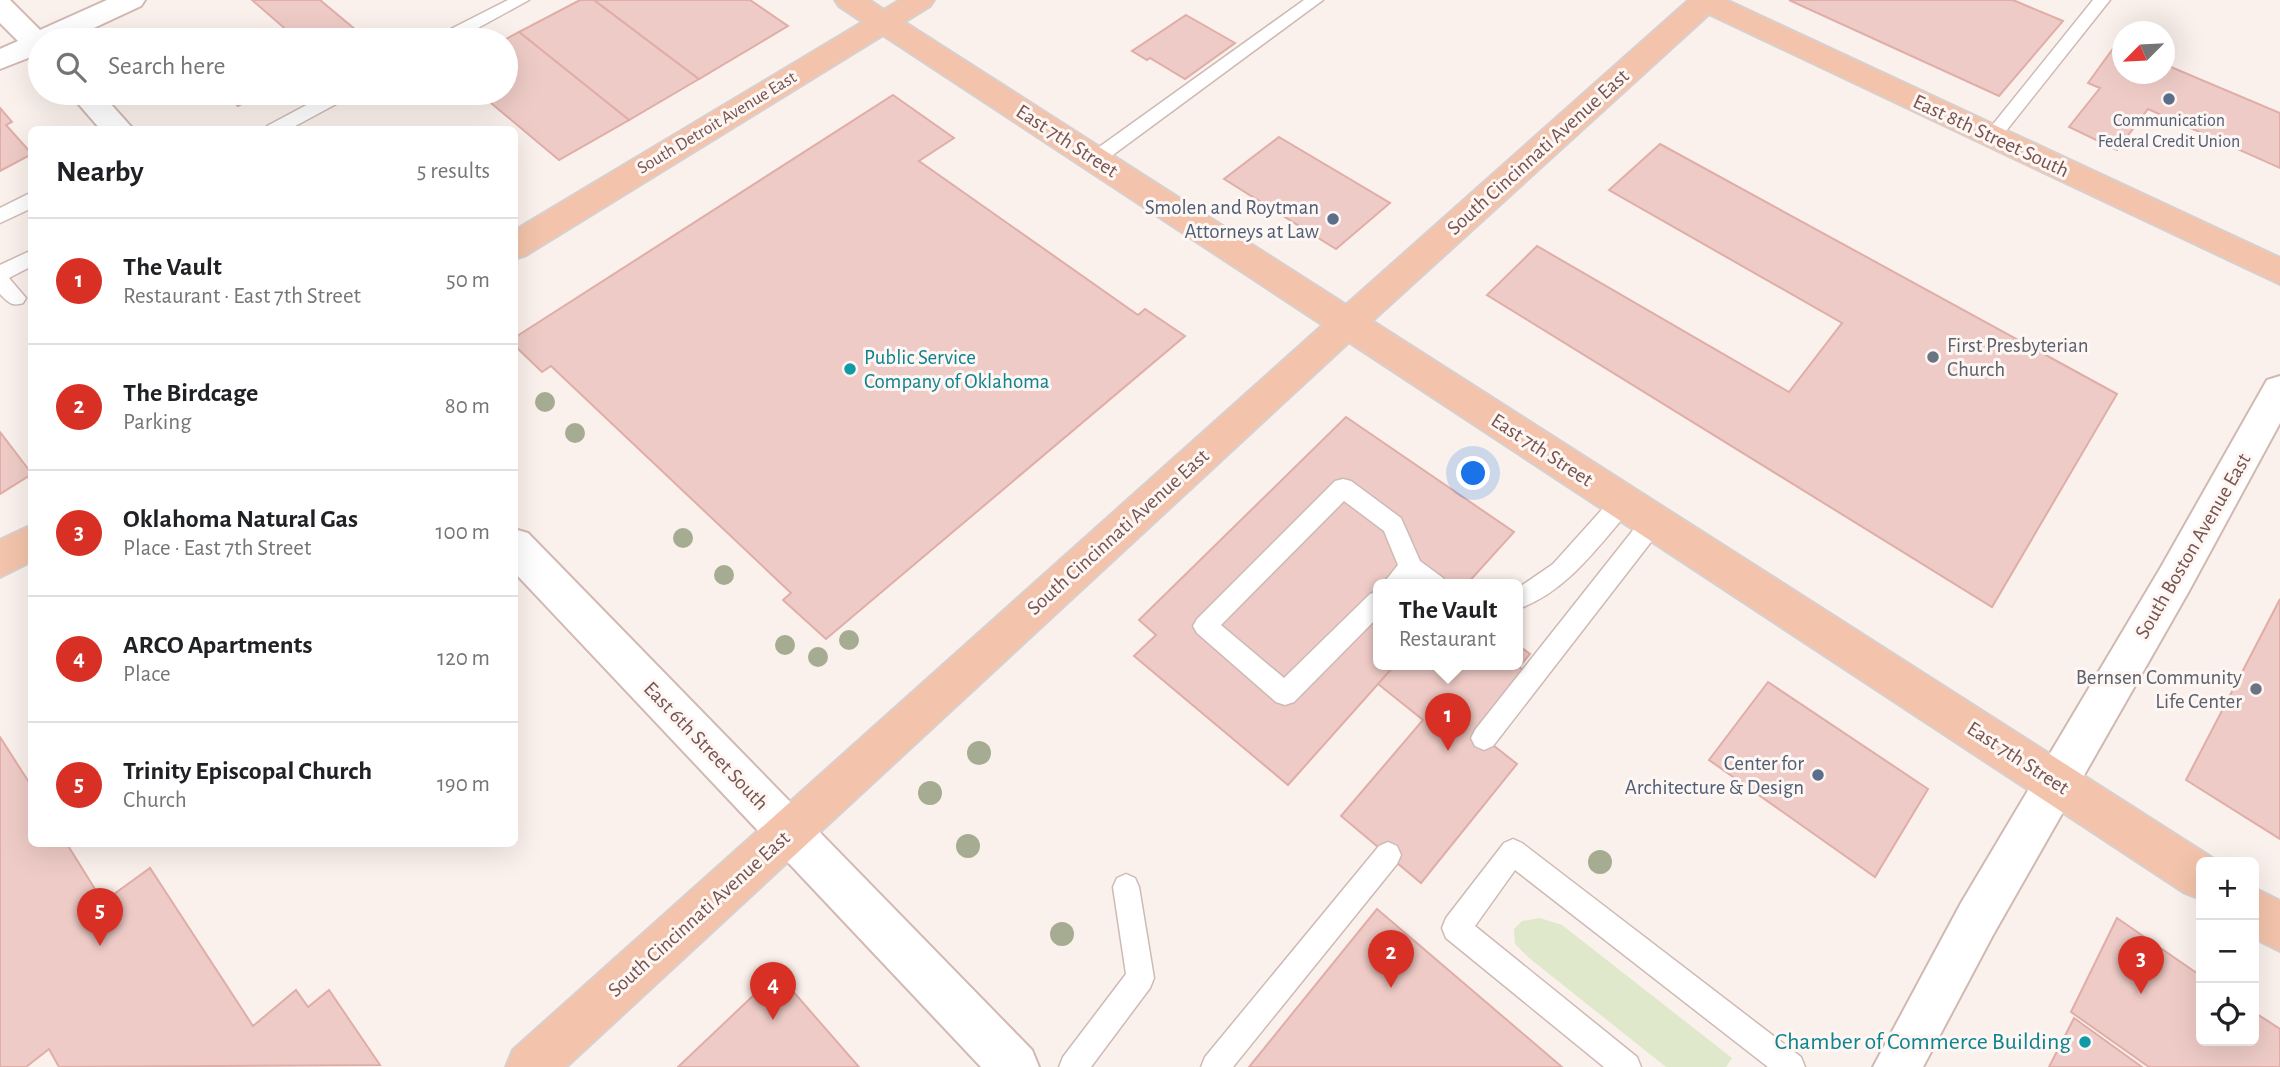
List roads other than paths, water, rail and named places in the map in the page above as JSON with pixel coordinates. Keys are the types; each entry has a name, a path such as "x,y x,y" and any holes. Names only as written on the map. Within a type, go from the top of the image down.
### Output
{"main road":[{"name":"East 7th Street","path":"849,0 2196,874"},
{"name":"South Detroit Avenue East","path":"518,245 920,0"},
{"name":"East 8th Street South","path":"1705,0 2280,272"},
{"name":"South Cincinnati Avenue East","path":"530,1067 1705,0"},
{"path":"0,560 28,543"},
{"path":"2259,914 2280,928"}],"street":[{"path":"72,28 131,0"},
{"path":"0,6 28,32"},
{"path":"0,60 28,48"},
{"path":"95,105 114,126"},
{"name":"South Boston Avenue East","path":"1897,1067 1977,919 2274,417"},
{"name":"East 6th Street South","path":"518,549 1015,1067"}],"lane":[{"path":"466,28 520,0"},
{"path":"1095,159 1315,0"},
{"path":"1992,137 2102,0"},
{"path":"281,126 320,105"},
{"path":"0,216 28,201"},
{"path":"0,274 28,259"},
{"path":"0,282 16,298"},
{"path":"1373,606 1285,694 1205,626 1343,488 1394,525 1403,576"},
{"path":"1523,598 1638,512"},
{"path":"1484,738 1638,512"},
{"path":"1627,1067 1456,928 1513,852 1791,1067"},
{"path":"1214,1067 1388,855"},
{"path":"1073,1067 1140,978 1126,887"}],"place":[{"name":"Communication Federal Credit Union","path":"2169,99"},
{"name":"Smolen and Roytman Attorneys at Law","path":"1333,219"},
{"name":"First Presbyterian Church","path":"1933,357"},
{"name":"Public Service Company of Oklahoma","path":"850,369"},
{"name":"Bernsen Community Life Center","path":"2256,689"},
{"name":"The Vault","path":"1448,751"},
{"name":"Center for Architecture & Design","path":"1818,775"},
{"name":"Trinity Episcopal Church","path":"100,946"},
{"name":"The Birdcage","path":"1391,988"},
{"name":"Oklahoma Natural Gas","path":"2141,994"},
{"name":"ARCO Apartments","path":"773,1020"},
{"name":"Chamber of Commerce Building","path":"2085,1042"}]}
